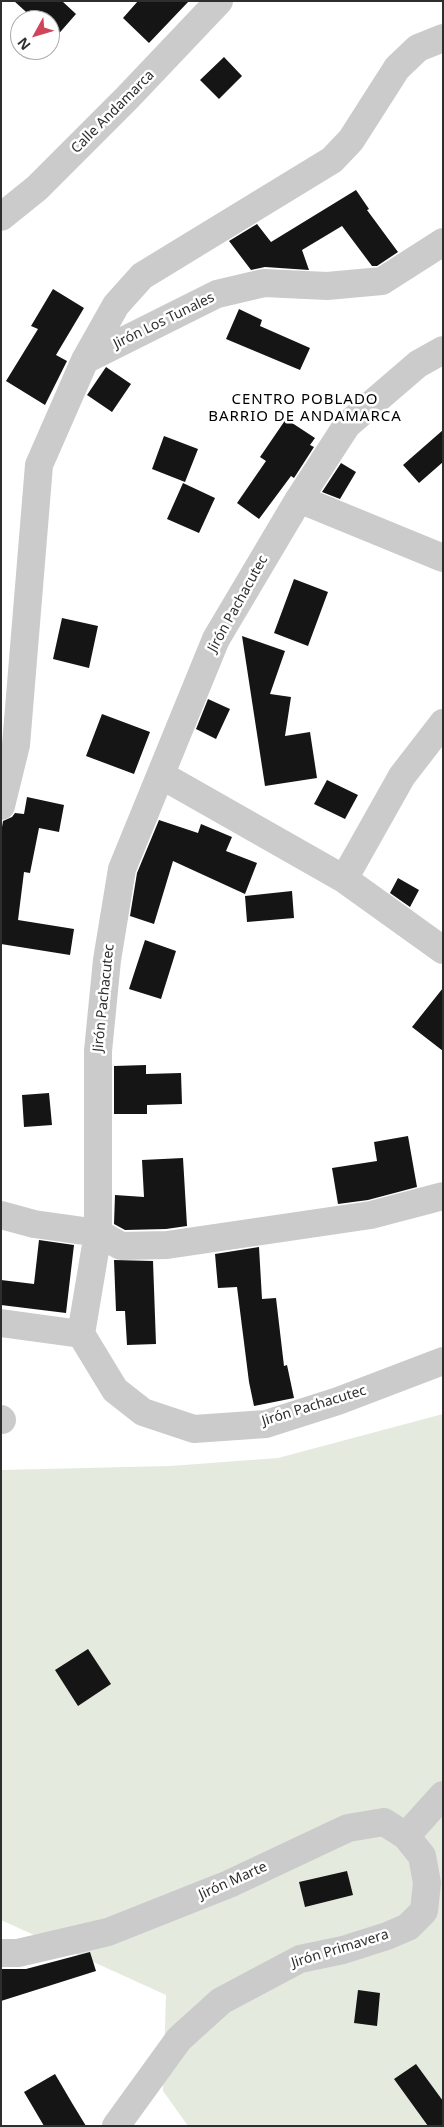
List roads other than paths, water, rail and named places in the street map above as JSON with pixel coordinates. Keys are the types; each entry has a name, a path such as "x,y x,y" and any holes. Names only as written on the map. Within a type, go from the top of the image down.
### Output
{"street":[{"name":"Calle Andamarca","path":"1,217 37,188 207,6"},
{"path":"1,806 39,465 84,360 116,305 142,276 332,160 351,140 396,68 418,48 443,38"},
{"name":"Jirón Los Tunales","path":"84,360 217,294 264,283 327,286 382,281 443,242"},
{"name":"Jirón Pachacutec","path":"443,350 418,364 347,426 299,499 216,639 122,868 107,960 98,1051 98,1233 81,1334 115,1390 143,1412 194,1429 266,1424 338,1401 443,1361"},
{"path":"299,499 443,558"},
{"path":"344,879 402,776 443,723"},
{"path":"160,775 344,879 443,950"},
{"path":"1,1215 34,1224 98,1233 120,1246 167,1245 371,1215 443,1196"},
{"path":"1,1323 81,1334"},
{"path":"406,1836 443,1795"},
{"name":"Jirón Marte","path":"1,1953 18,1953 108,1932 229,1884 348,1828 384,1822 406,1836"},
{"name":"Jirón Primavera","path":"122,2124 179,2039 221,2001 300,1959 343,1950 408,1927 424,1911 427,1883 422,1856 406,1836"}],"district":[{"name":"CENTRO POBLADO BARRIO DE ANDAMARCA","path":"305,408"}]}
